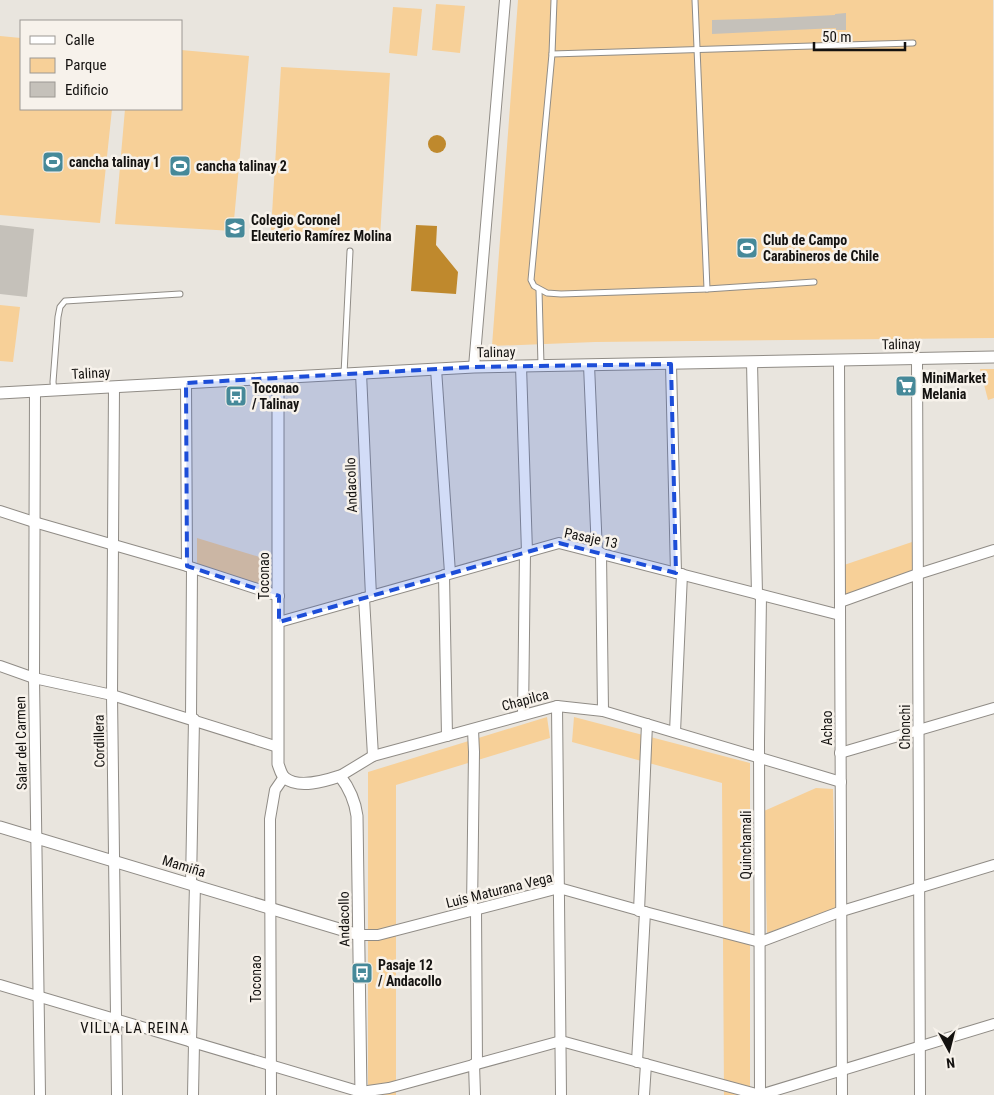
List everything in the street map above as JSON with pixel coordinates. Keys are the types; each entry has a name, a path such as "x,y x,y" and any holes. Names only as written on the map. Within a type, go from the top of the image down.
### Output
{"street":[{"path":"474,367 504,0"},
{"name":"Talinay","path":"0,393 474,367 994,358"},
{"name":"Chonchi","path":"917,359 920,1095"},
{"name":"Achao","path":"839,360 842,1095"},
{"name":"Quinchamali","path":"752,362 759,594 760,1095"},
{"path":"671,364 679,573 675,732"},
{"path":"590,365 599,552 603,710"},
{"path":"521,366 526,552 523,715"},
{"path":"436,369 447,574 447,736"},
{"name":"Andacollo","path":"361,373 373,756"},
{"name":"Toconao","path":"271,1095 270,819 275,790 282,775 278,764 278,378"},
{"path":"186,383 192,719 192,1042 194,1095"},
{"name":"Cordillera","path":"114,387 112,695 117,1095"},
{"name":"Salar del Carmen","path":"35,391 34,678 40,1095"},
{"path":"0,510 279,596"},
{"name":"Pasaje 13","path":"279,622 559,543 840,615"},
{"path":"840,602 918,574 994,550"},
{"path":"0,666 34,678 112,695 278,747"},
{"path":"558,706 561,1095"},
{"name":"Chapilca","path":"282,775 286,779 304,783 322,781 340,776 373,756 558,706 603,710 841,782"},
{"path":"840,753 994,708"},
{"path":"644,1095 642,1063 642,912 647,724"},
{"path":"473,730 475,1095"},
{"name":"Andacollo","path":"340,776 352,795 357,816 361,1093"},
{"name":"Mamiña","path":"0,827 359,934"},
{"path":"760,942 842,911 994,865"},
{"name":"Luis Maturana Vega","path":"359,934 378,935 559,888 642,912 760,942"},
{"path":"0,985 361,1093 389,1088 561,1041 760,1095 994,1024"}],"lane":[{"path":"554,0 552,54 531,280 534,286 547,294 561,294 707,289 814,282"},
{"path":"695,0 707,289"},
{"path":"552,54 913,43"},
{"path":"344,374 350,251"},
{"path":"539,290 542,366"},
{"path":"54,390 58,317 60,307 65,301 180,294"}],"highlighted area":[{"path":"671,364 676,573 559,543 279,622 279,596 187,566 186,383 474,367"}],"green space":[{"name":"Club de Campo Carabineros de Chile","path":"518,0 993,0 994,338 595,342 492,346"},
{"path":"436,4 465,6 460,53 432,50"},
{"path":"393,7 422,9 417,56 389,53"},
{"name":"cancha talinay 1","path":"0,36 20,38 20,110 112,110 100,223 0,215"},
{"name":"cancha talinay 2","path":"182,50 249,56 233,231 115,224 125,110 182,110"},
{"path":"281,67 390,73 380,237 271,230"},
{"path":"0,305 20,307 13,362 0,361"},
{"path":"980,369 994,369 994,398 988,400"},
{"path":"197,538 266,559 267,587 197,564"},
{"path":"912,542 913,572 844,597 844,565"},
{"path":"547,717 550,738 396,785 396,1095 368,1095 368,772"},
{"path":"574,717 750,763 750,1095 724,1095 722,783 572,742"},
{"path":"816,788 833,789 836,908 767,933 764,811"}],"shaded area":[{"path":"437,135 443,138 446,144 443,150 437,153 431,150 428,144 431,138"},
{"path":"416,225 437,226 436,245 458,272 456,294 411,291"}],"building":[{"path":"846,13 846,30 836,30 836,28 712,34 712,20"},
{"path":"0,225 34,229 27,297 0,294"}],"place":[{"name":"cancha talinay 1","path":"53,162"},
{"name":"cancha talinay 2","path":"180,166"},
{"name":"Colegio Coronel Eleuterio Ramírez Molina","path":"235,228"},
{"name":"Club de Campo Carabineros de Chile","path":"747,248"},
{"name":"MiniMarket Melania","path":"906,386"},
{"name":"Toconao / Talinay","path":"236,396"},
{"name":"Pasaje 12 / Andacollo","path":"362,973"}],"district":[{"name":"VILLA LA REINA","path":"135,1028"}]}
